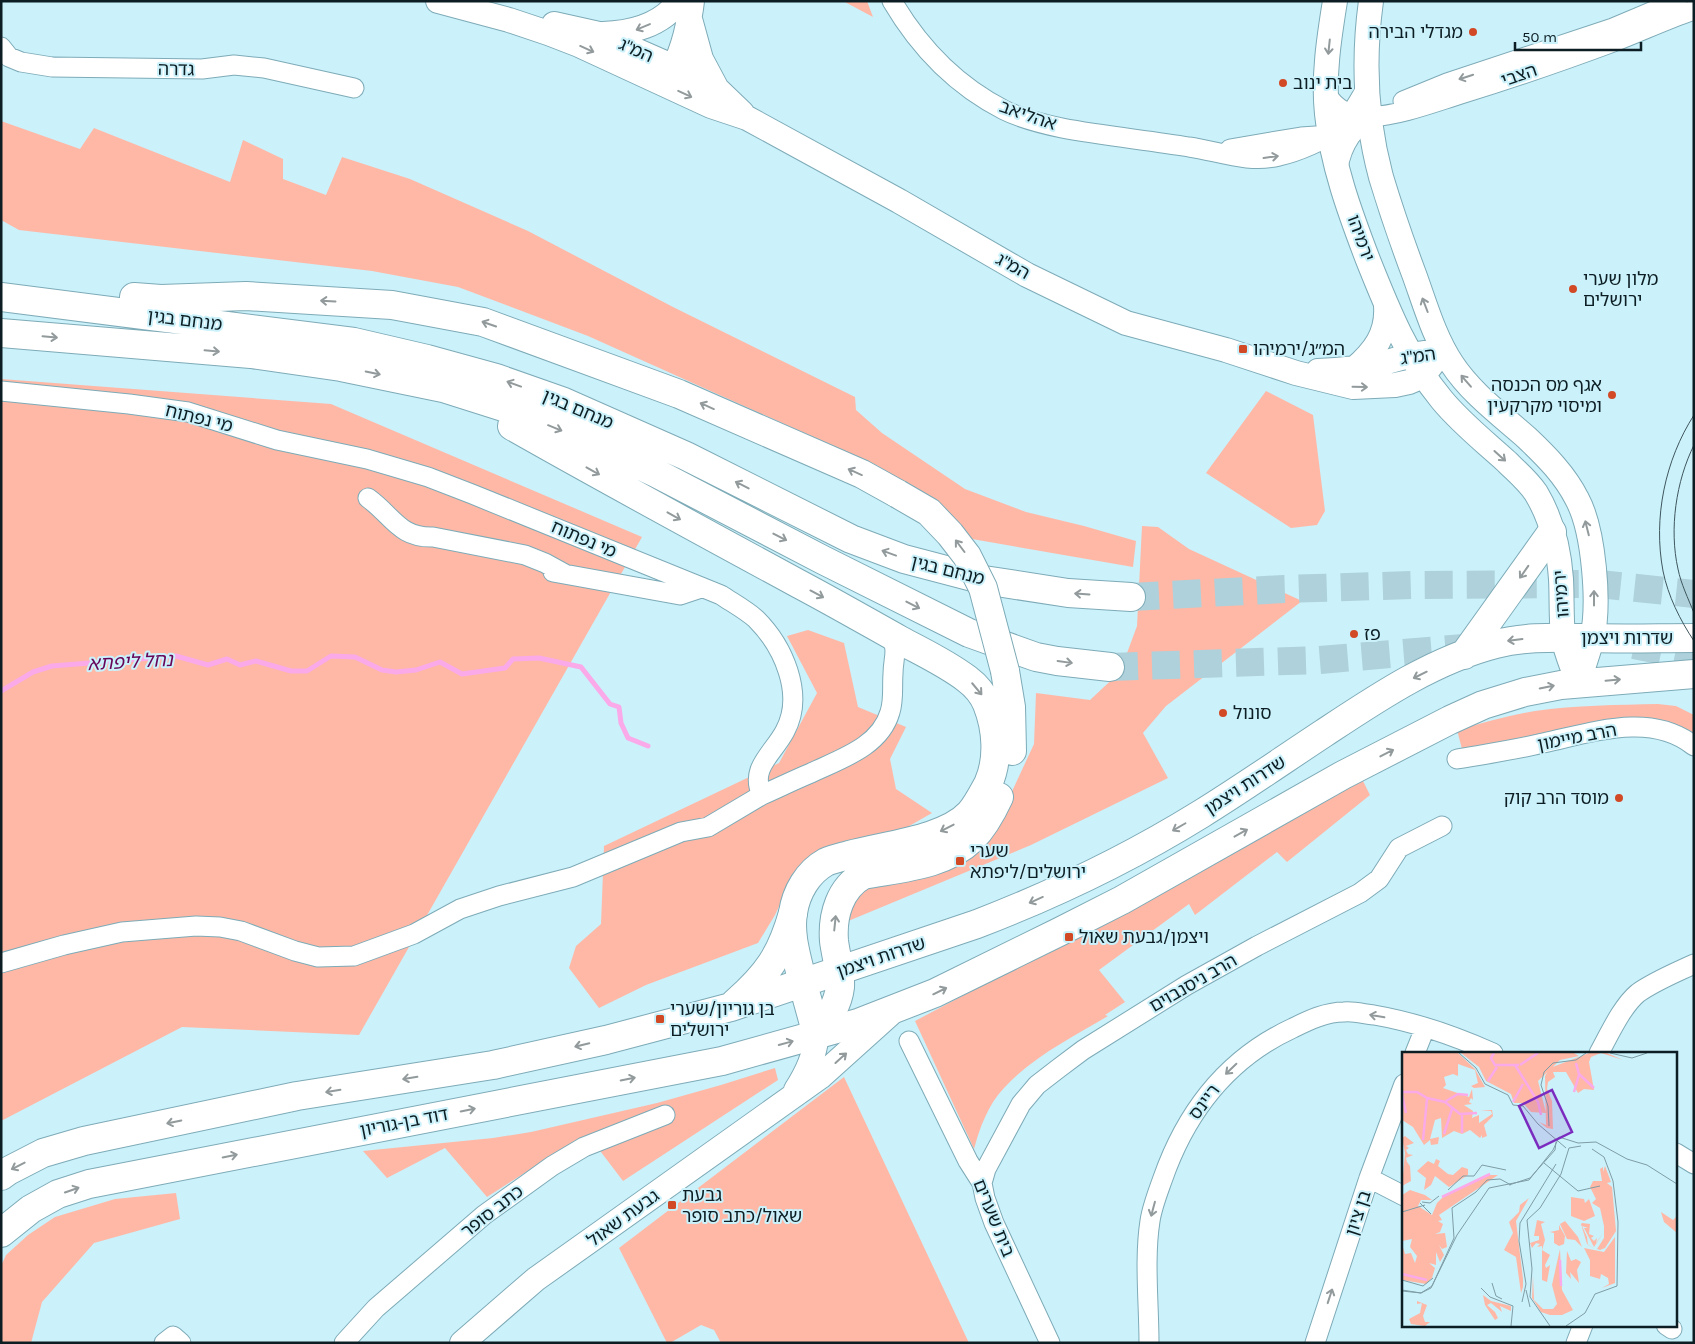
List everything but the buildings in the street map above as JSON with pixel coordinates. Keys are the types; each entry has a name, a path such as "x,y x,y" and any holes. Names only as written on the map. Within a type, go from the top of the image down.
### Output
{"main road":[{"path":"1,290 161,299 246,296 392,305 483,322 679,394 862,474 929,512 950,534 967,556 983,588 1005,671 1011,707 1011,757 1007,779 994,808 982,827 971,840 958,850 938,860 923,864 863,875 851,884 840,899 834,925 834,942 840,971 840,988 835,1006 817,1035"},
{"name":"מנחם בגין","path":"1,296 354,342 427,358 496,378 564,402 686,456 851,539 904,559 984,580 1068,593 1131,597"},
{"name":"מנחם בגין","path":"1,333 251,354 341,367 443,388 503,407 586,440 656,473 969,633 1036,657 1110,667"},
{"path":"443,388 899,644 968,679 977,688 986,702 992,719 996,755 992,775 970,812 944,831 926,838 827,862 814,871 804,883 797,898 783,943 771,965 749,991 731,1006"},
{"path":"1464,655 1552,532"},
{"name":"שדרות ויצמן","path":"803,984 977,924 1015,909 1119,861 1200,814 1384,694 1413,678 1478,649 1508,641 1540,637 1694,638"},
{"name":"שדרות ויצמן","path":"817,1035 896,1010 951,986 1122,900 1343,776 1450,720 1483,705 1544,688 1578,683 1694,674"},
{"name":"גבעת שאול","path":"793,913 794,943 817,1035"},
{"path":"1,1176 43,1153 84,1141 297,1096 493,1065 606,1040 803,984"},
{"name":"דוד בן-גוריון","path":"1,1233 31,1208 58,1194 89,1184 722,1061 817,1035"}],"street":[{"name":"המ\"ג","path":"438,1 508,20 579,45 664,69 717,89 747,118"},
{"name":"אהליאב","path":"892,1 914,34 952,75 971,90 1006,111 1039,123 1084,132 1206,149 1241,157 1264,158 1277,157 1340,135 1339,128 1360,116"},
{"name":"ירמיהו","path":"1335,1 1326,93 1340,135 1338,168 1353,220 1386,306 1410,355 1423,376 1442,401 1524,478 1535,492 1545,510 1558,556 1564,638 1578,683"},
{"name":"ירמיהו","path":"1371,1 1367,42 1367,87 1360,116 1376,153 1395,220 1444,350 1453,366 1472,388 1527,438 1561,473 1578,499 1587,527 1592,558 1595,599 1592,638 1578,683"},
{"name":"הצבי","path":"1360,116 1394,105 1447,83 1612,28 1677,1"},
{"path":"599,34 638,29 685,6"},
{"path":"664,69 685,38 685,6"},
{"path":"685,6 702,59 717,89"},
{"name":"הצבי","path":"1360,116 1420,107 1484,87 1616,41 1694,10"},
{"name":"המ\"ג","path":"508,20 560,24 599,34 664,69 711,106 747,118 899,201 1027,275 1126,323 1353,387 1396,385 1423,376 1444,350"},
{"name":"גדרה","path":"1,47 9,57 21,62 52,67 202,69 234,65 264,68 354,88"},
{"path":"1326,93 1331,102 1360,116"},
{"path":"1340,135 1366,143 1376,153"},
{"path":"1354,369 1372,352 1382,337 1386,322 1386,306"},
{"name":"המ\"ג","path":"1296,372 1354,369 1410,355 1444,350"},
{"name":"מי נפתוח","path":"1,391 188,412 277,440 367,458 428,477 472,494 721,596 754,618 765,630 782,656 789,673 793,696 792,713 786,730 766,758 758,775 757,786 762,795"},
{"path":"368,498 402,529 419,538 433,537 524,555 545,563 565,574"},
{"path":"540,570 680,595 701,588"},
{"path":"1,963 64,945 122,932 196,926 220,927 241,931 295,951 318,957 354,956 414,934 460,909 499,896 573,877 682,832 708,828 762,795 839,761 864,747 877,736 890,713 893,660 899,644"},
{"name":"הרב מיימון","path":"1457,759 1543,743 1609,728 1659,730 1676,734 1694,746"},
{"name":"הרב ניסנבוים","path":"982,1183 986,1169 1021,1104 1037,1084 1083,1050 1186,985 1360,893 1378,879 1399,848 1442,826"},
{"path":"1600,1052 1623,1011 1637,994 1694,964"},
{"name":"גבעת שאול","path":"462,1343 536,1279 820,1077 876,1025 896,1010"},
{"name":"ריינס","path":"1149,1343 1148,1241 1150,1220 1178,1139 1210,1092 1232,1067 1254,1049 1281,1034 1324,1015 1344,1012 1395,1019 1491,1052"},
{"path":"1415,1052 1425,1028"},
{"name":"גבעת שאול","path":"789,1099 815,1054 817,1035"},
{"name":"בית שערים","path":"909,1041 968,1161 982,1183 994,1223 1050,1343"},
{"name":"בן ציון","path":"1315,1343 1369,1178 1402,1089"},
{"name":"כתב סופר","path":"344,1343 376,1308 484,1216 552,1166 584,1147 665,1116"},
{"path":"1678,1154 1694,1164"},
{"path":"1369,1178 1402,1195"},
{"path":"1576,1343 1582,1326"}],"shaded area":[{"path":"843,1 867,1 873,17"},
{"path":"1,121 80,149 94,128 230,182 243,140 283,159 283,179 326,195 342,157 410,179 528,231 673,307 855,397 856,410 882,433 965,489 1026,512 1136,541 1133,567 972,539 958,524 878,466 588,336 458,287 372,271 19,230 1,220"},
{"path":"1,379 331,404 642,537 359,1035 182,1027 1,1121"},
{"path":"1266,391 1313,415 1325,511 1317,525 1291,528 1206,473"},
{"path":"1142,526 1158,527 1189,549 1302,601 1166,706 1143,733 1168,778 1031,845 841,924 850,894 1001,815 1034,744 1036,693 1090,700 1120,672 1137,626"},
{"path":"808,630 844,643 858,707 906,727 890,759 896,789 932,813 904,829 790,883 775,915 758,943 646,985 599,1008 569,968 576,946 601,924 604,846 779,763 817,693 787,636"},
{"path":"1658,704 1676,706 1694,715 1694,741 1673,729 1536,735 1462,749 1457,730 1506,717 1550,709 1581,706"},
{"path":"1361,777 1370,795 1287,862 1277,852 1195,915 1189,904 1099,970 1125,1002 1105,1015 1108,1016 1040,1057 1015,1077 998,1095 989,1109 974,1149 915,1021 1034,958"},
{"path":"775,1068 778,1080 623,1181 588,1135 573,1142 487,1197 445,1148 387,1178 363,1151 493,1138 531,1132 657,1103"},
{"path":"844,1077 969,1343 721,1343 714,1330 701,1325 667,1343 619,1248"},
{"path":"176,1193 180,1219 94,1243 42,1302 31,1343 1,1343 1,1266 6,1255 28,1235 55,1217 115,1199"}],"waterway":[{"name":"נחל ליפתא","path":"1,691 33,672 52,666 176,656 208,665 227,659 240,665 256,661 291,671 307,671 331,656 355,657 382,670 396,672 416,670 440,662 462,674 505,668 513,659 539,658 581,667 610,704 619,707 621,723 628,738 648,746"}],"tunnel":[{"path":"1131,597 1411,585 1599,584 1694,594"},
{"path":"1634,645 1694,657"},
{"path":"1110,667 1319,660 1475,647"}],"tram line":[{"path":"1694,415 1684,432 1669,470 1661,510 1660,531 1660,551 1668,590 1679,616 1694,641"},
{"path":"1694,445 1683,474 1674,522 1675,554 1679,575 1694,613"}],"place":[{"name":"מגדלי הבירה","path":"1473,32"},
{"name":"בית ינוב","path":"1283,83"},
{"name":"מלון שערי ירושלים","path":"1573,289"},
{"name":"המ״ג/ירמיהו","path":"1243,349"},
{"name":"אגף מס הכנסה ומיסוי מקרקעין","path":"1612,395"},
{"name":"פז","path":"1354,634"},
{"name":"סונול","path":"1223,713"},
{"name":"מוסד הרב קוק","path":"1619,798"},
{"name":"שערי ירושלים/ליפתא","path":"960,861"},
{"name":"ויצמן/גבעת שאול","path":"1069,937"},
{"name":"בן גוריון/שערי ירושלים","path":"660,1019"},
{"name":"גבעת שאול/כתב סופר","path":"672,1205"}]}
